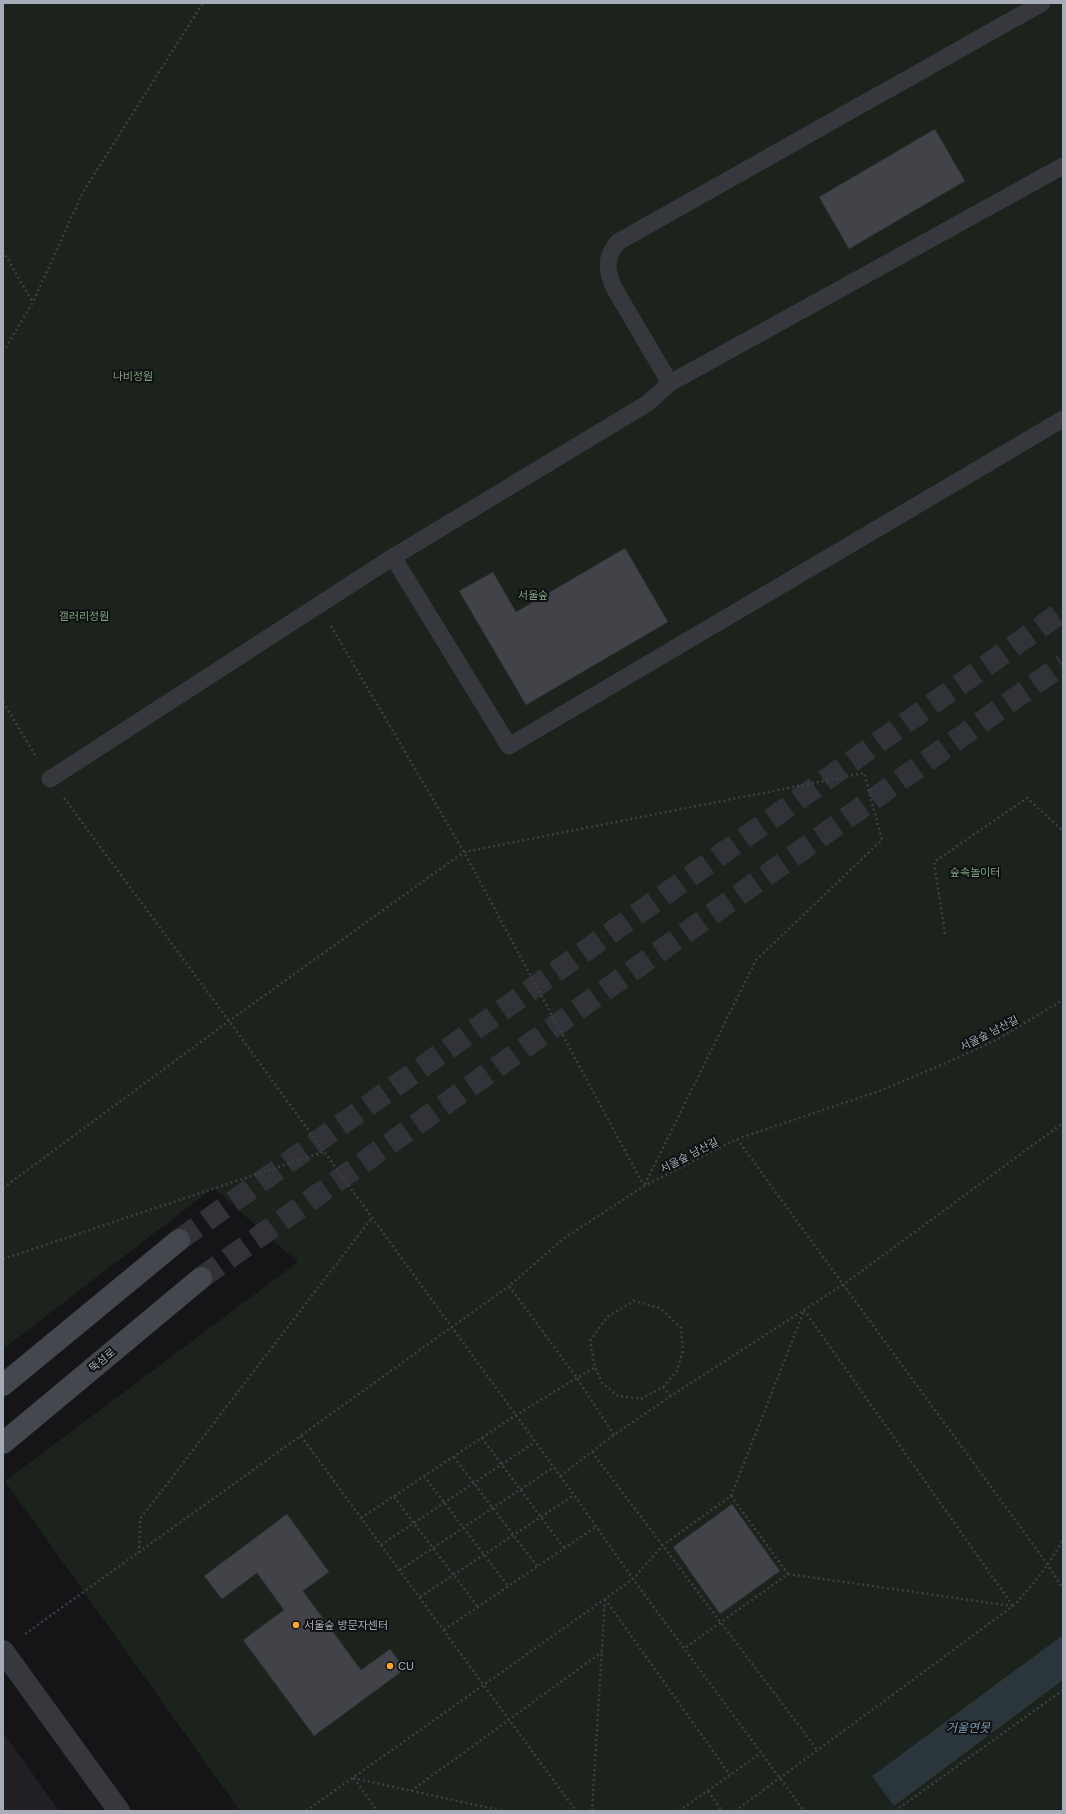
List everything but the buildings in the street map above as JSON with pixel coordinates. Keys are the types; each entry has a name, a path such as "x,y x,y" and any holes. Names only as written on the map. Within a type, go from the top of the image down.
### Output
{"main road":[{"path":"3,1385 178,1240"},
{"name":"뚝섬로","path":"3,1443 201,1278"}],"street":[{"path":"3,1651 119,1811"}],"lane":[{"path":"670,383 614,288 608,274 607,263 611,251 618,242 1042,3"},
{"path":"50,779 393,557 648,402 670,383 1063,166"},
{"path":"393,557 509,746 1063,419"}],"path":[{"path":"3,352 33,302 83,192 203,3"},
{"path":"3,251 33,302"},
{"path":"319,605 464,852 644,1186"},
{"path":"3,702 50,779 229,1021 371,1219 574,1495 633,1579 804,1811"},
{"path":"3,1188 229,1021 464,852 864,773 882,840 756,960 644,1186"},
{"path":"945,934 934,862 1027,798 1062,830"},
{"name":"서울숲 남산길","path":"22,1636 510,1286 563,1239 644,1186 737,1139 882,1090 946,1063 998,1039 1063,1000"},
{"path":"560,1476 614,1435 671,1396 844,1284 1063,1123"},
{"path":"737,1139 1048,1565 1063,1589"},
{"path":"3,1259 323,1152"},
{"path":"138,1552 140,1519 371,1219"},
{"path":"510,1286 577,1378 614,1435"},
{"path":"634,1300 660,1308 681,1328 683,1350 677,1371 663,1387 641,1399 618,1396 602,1383 595,1367 590,1341 607,1317 634,1300"},
{"path":"306,1811 633,1579 663,1545 731,1496 804,1310"},
{"path":"804,1310 1013,1606"},
{"path":"362,1518 516,1415 595,1367"},
{"path":"663,1387 671,1396"},
{"path":"301,1436 576,1811"},
{"path":"482,1438 564,1548"},
{"path":"381,1545 535,1442"},
{"path":"592,1452 818,1751"},
{"path":"454,1456 537,1566"},
{"path":"400,1570 554,1468"},
{"path":"424,1476 508,1586"},
{"path":"420,1597 574,1495"},
{"path":"731,1496 788,1574"},
{"path":"394,1497 478,1607"},
{"path":"444,1630 596,1526"},
{"path":"734,1811 818,1751 1013,1606 1030,1589 1048,1565 1063,1540"},
{"path":"685,1648 788,1574 1013,1606"},
{"path":"592,1811 605,1599"},
{"path":"605,1599 730,1775"},
{"path":"411,1791 602,1652"},
{"path":"895,1811 1063,1690"},
{"path":"679,1811 761,1753"},
{"path":"353,1778 503,1811"},
{"path":"353,1778 377,1811"},
{"path":"708,1791 722,1811"}],"shaded area":[{"path":"3,1732 59,1811 3,1811"}],"green space":[{"name":"서울숲","path":"3,3 1063,3 1063,1811 240,1811 5,1481 298,1262 213,1188 3,1349"}],"water":[{"name":"거울연못","path":"1063,1635 1063,1680 894,1806 872,1776"}],"tunnel":[{"path":"179,1240 1063,611"},
{"path":"201,1278 1063,664"}],"place":[{"name":"서울숲 방문자센터","path":"296,1625"},
{"name":"CU","path":"390,1666"}],"park label":[{"name":"나비정원","path":"133,376"},
{"name":"갤러리정원","path":"84,616"},
{"name":"숲속놀이터","path":"975,872"}]}
